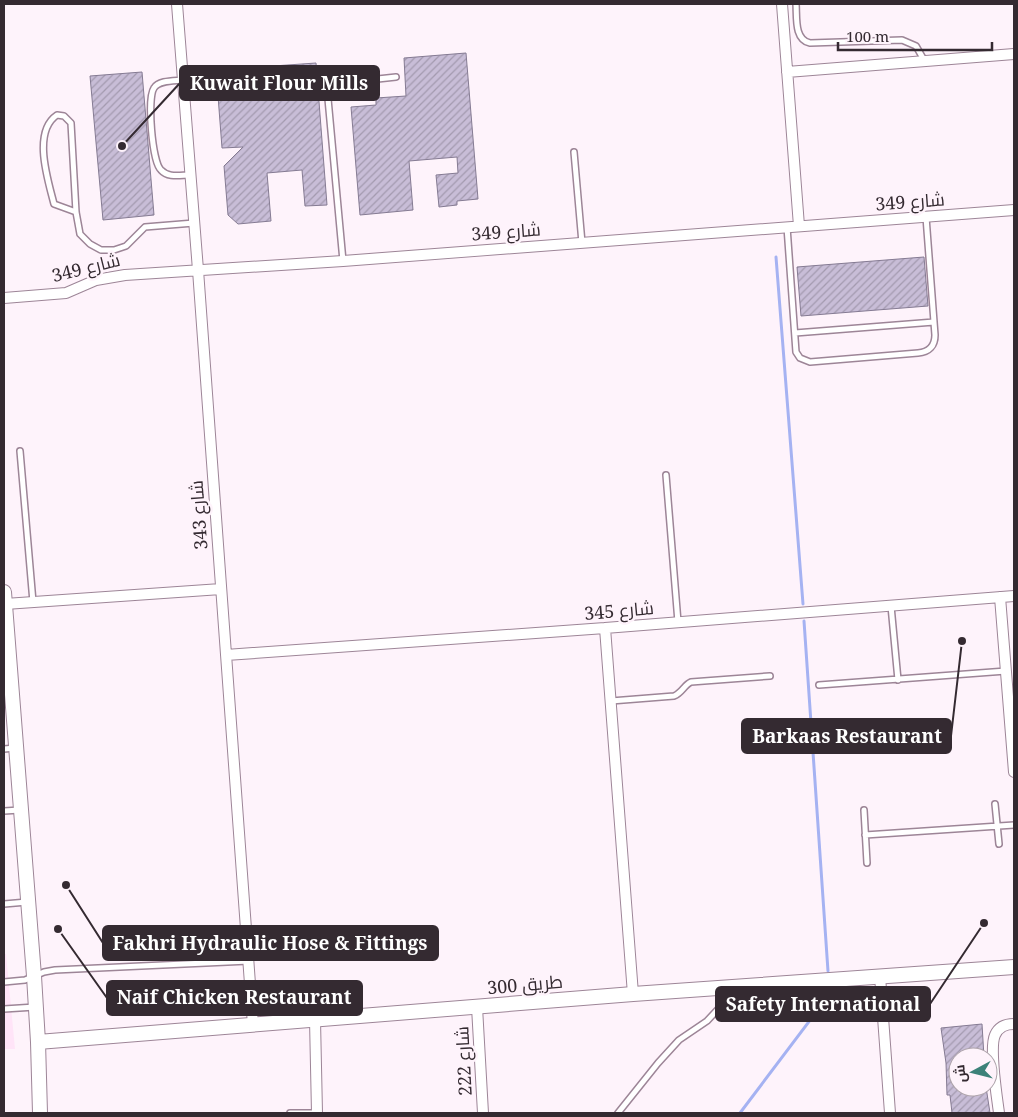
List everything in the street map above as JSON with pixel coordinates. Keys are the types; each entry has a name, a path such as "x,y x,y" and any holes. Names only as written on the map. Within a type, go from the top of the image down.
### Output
{"main road":[{"path":"4,598 10,748 20,810 28,902 38,1042 40,1113"},
{"name":"طريق 300","path":"38,1042 633,994 1014,967"}],"street":[{"name":"شارع 343","path":"176,4 198,270 253,1025"},
{"path":"782,4 799,226"},
{"path":"788,72 1014,54"},
{"name":"شارع 349","path":"4,298 66,293 96,280 126,275 343,261 1014,210"},
{"path":"4,598 33,602 221,589"},
{"name":"شارع 345","path":"226,655 1014,596"},
{"path":"1000,597 1014,772"},
{"path":"605,628 633,994"},
{"path":"880,976 890,1113"},
{"name":"شارع 222","path":"477,1007 483,1113"},
{"path":"315,1020 316,1113"},
{"path":"999,1113 993,1040 1000,1028 1006,1024 1014,1024"}],"lane":[{"path":"796,4 799,33 804,42 902,40 916,46 924,61"},
{"path":"343,261 327,90 332,84 396,77"},
{"path":"182,80 160,83 152,91 150,103 156,163 162,172 172,175 190,174"},
{"path":"76,212 54,204 49,183 44,137 47,126 57,115 64,116 71,123 76,212 80,234 90,244 101,250 114,250 126,246 145,227 194,223"},
{"path":"574,152 582,243"},
{"path":"788,227 796,352 800,358 810,362 923,353 934,344 926,217"},
{"path":"795,333 934,322"},
{"path":"20,451 33,602"},
{"path":"666,475 678,622"},
{"path":"891,606 898,680"},
{"path":"819,686 1006,672"},
{"path":"610,701 674,696 680,693 686,684 691,682 770,676"},
{"path":"995,804 999,844"},
{"path":"4,811 20,810"},
{"path":"864,810 867,863"},
{"path":"865,835 1014,825"},
{"path":"4,904 28,902"},
{"path":"4,982 21,981 55,970 249,961"},
{"path":"618,1113 679,1040 707,1021 721,1006 729,988"},
{"path":"4,1009 36,1007"},
{"path":"290,1113 316,1113"}],"shaded area":[{"path":"4,954 6,954 15,1049 4,1049"}],"building":[{"path":"466,53 478,199 457,201 457,205 439,207 436,175 458,173 457,157 409,161 413,210 360,215 351,107 376,105 376,98 406,96 404,58"},
{"path":"316,63 327,205 305,206 302,170 267,173 271,221 238,224 228,215 224,166 243,147 222,148 216,70"},
{"path":"142,72 154,215 103,220 90,76"},
{"path":"924,257 928,306 801,316 797,267"},
{"path":"982,1024 983,1047 948,1047 948,1095 946,1063 941,1028"},
{"path":"950,1097 988,1097 990,1113 952,1113"}],"waterway":[{"path":"776,257 803,604"},
{"path":"804,621 828,971"},
{"path":"740,1113 820,1007 827,989"}],"place":[{"name":"Kuwait Flour Mills","path":"122,146"},
{"name":"Barkaas Restaurant","path":"962,641"},
{"name":"Fakhri Hydraulic Hose & Fittings","path":"66,885"},
{"name":"Safety International","path":"984,923"},
{"name":"Naif Chicken Restaurant","path":"58,929"}]}
